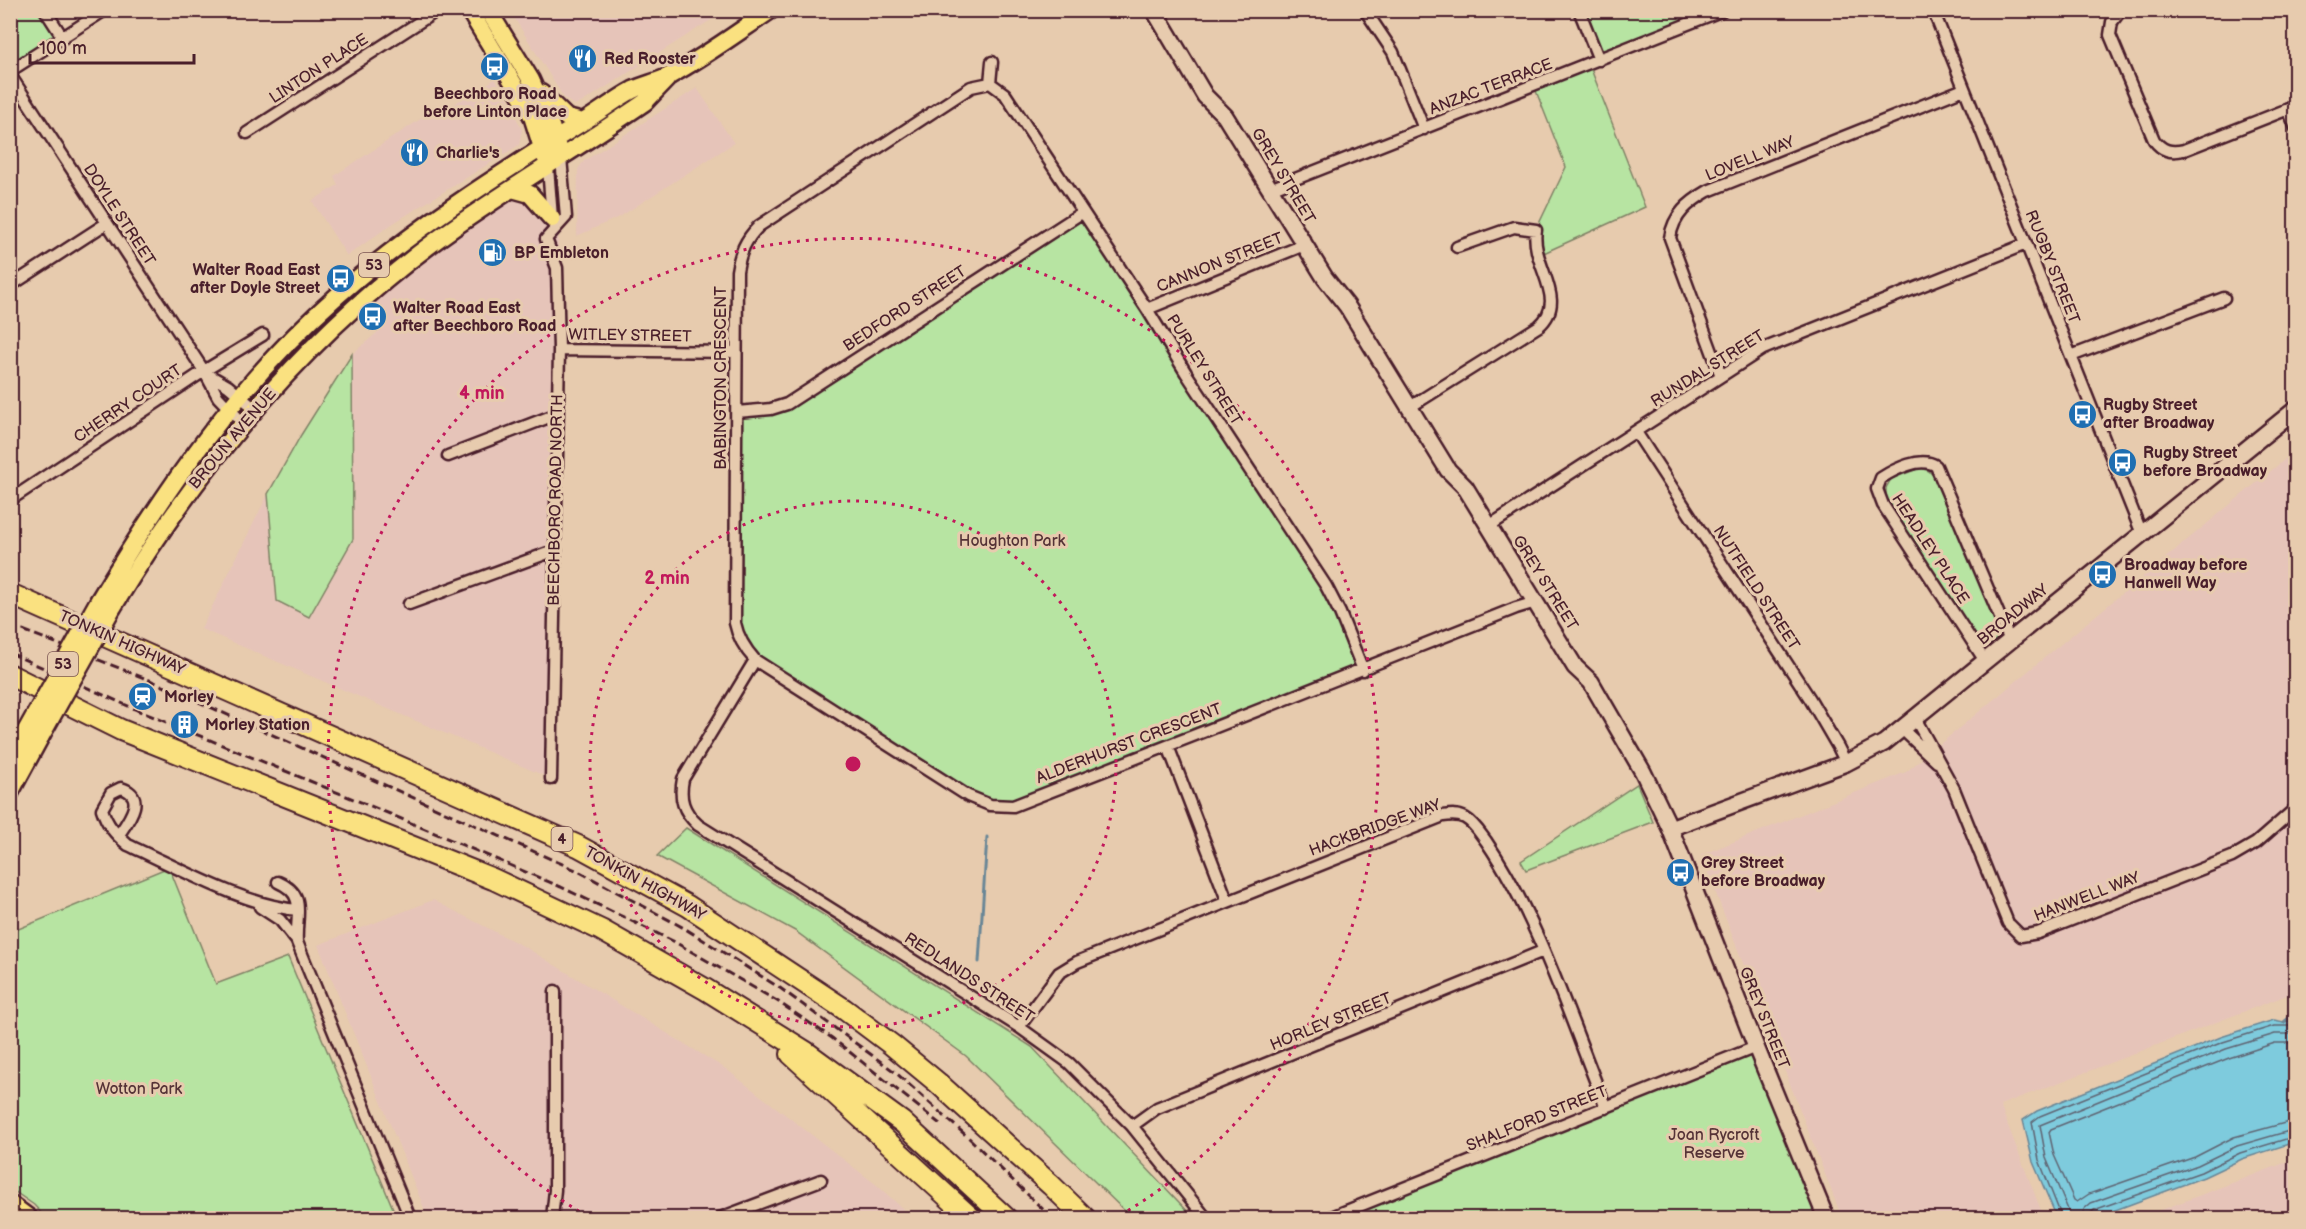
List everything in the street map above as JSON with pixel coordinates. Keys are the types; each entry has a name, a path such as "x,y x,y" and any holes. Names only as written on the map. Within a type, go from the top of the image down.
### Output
{"highway":[{"name":"TONKIN HIGHWAY","path":"10,594 539,829 633,875 743,941 892,1044 1052,1185 1085,1218"},
{"path":"10,675 121,730 548,903 658,962 806,1052 902,1122 1006,1218"},
{"path":"755,1021 970,1218"},
{"path":"1052,1185 1100,1218"}],"main road":[{"name":"BEECHBORO ROAD NORTH","path":"469,10 548,143"},
{"name":"BEECHBORO ROAD NORTH","path":"488,10 534,87 554,162"},
{"path":"670,76 771,10"},
{"name":"BROUN AVENUE","path":"10,793 34,733 106,603 144,525 186,463 228,409 293,338 362,274 434,220 548,143 633,90 670,76"},
{"name":"BROUN AVENUE","path":"106,603 243,423 304,356 364,299 437,240 645,102 670,76"},
{"path":"534,87 567,118 583,122"},
{"path":"512,189 530,194 555,224"},
{"name":"BROUN AVENUE","path":"10,760 34,733"},
{"path":"10,1204 29,1218"}],"street":[{"path":"45,10 63,38"},
{"path":"10,73 105,10"},
{"name":"LINTON PLACE","path":"247,133 438,10"},
{"name":"GREY STREET","path":"1154,10 1205,96 1225,116 1332,290 1347,306 1448,470 1465,487 1575,667 1591,682 1643,772 1672,832 1826,1218"},
{"path":"1365,10 1393,52 1424,129"},
{"path":"1579,10 1599,60"},
{"name":"ANZAC TERRACE","path":"1270,189 1723,10"},
{"name":"RUGBY STREET","path":"1933,10 2142,534"},
{"path":"2121,10 2112,21 2110,35 2154,140 2160,148 2175,152 2184,150 2292,108 2295,128"},
{"path":"990,83 992,62"},
{"name":"DOYLE STREET","path":"10,73 218,397 243,423"},
{"name":"PURLEY STREET","path":"990,83 1005,94 1326,586 1340,613 1363,670"},
{"name":"BABINGTON CRESCENT","path":"755,660 744,648 737,635 735,623 736,271 743,246 759,226 971,87 990,83"},
{"name":"LOVELL WAY","path":"1722,376 1670,237 1678,215 1691,202 1708,191 1964,89"},
{"name":"BEECHBORO ROAD NORTH","path":"551,779 556,550 556,414 559,350 557,268 546,240 555,224 566,216 554,162"},
{"name":"BEECHBORO ROAD NORTH","path":"554,162 555,224"},
{"name":"BEDFORD STREET","path":"737,412 771,409 787,404 1083,212"},
{"path":"10,286 107,223"},
{"path":"1410,407 1539,326 1551,314 1552,298 1537,256 1534,240 1536,230 1514,226 1457,247"},
{"name":"RUNDAL STREET","path":"1489,526 1763,349 2026,243"},
{"name":"CANNON STREET","path":"1147,309 1304,244"},
{"path":"2071,356 2224,298"},
{"name":"CHERRY COURT","path":"10,500 263,335"},
{"name":"WITLEY STREET","path":"559,350 736,352"},
{"name":"DOYLE STREET","path":"204,372 255,409"},
{"name":"BROADWAY","path":"1672,832 1719,808 1728,807 1846,763 1884,743 2295,409"},
{"path":"448,456 556,414"},
{"name":"NUTFIELD STREET","path":"1636,432 1810,699 1846,763"},
{"name":"HEADLEY PLACE","path":"1985,661 1883,505 1877,489 1881,478 1917,463 1930,462 1936,466 2010,641"},
{"path":"409,604 556,550"},
{"name":"ALDERHURST CRESCENT","path":"755,660 968,796 990,805 1013,806 1536,602"},
{"name":"REDLANDS STREET","path":"755,660 683,779 682,803 687,815 698,825 1019,1027 1069,1063 1132,1126 1206,1218"},
{"name":"HANWELL WAY","path":"1915,718 1954,789 2008,923 2021,936 2038,933 2232,857 2256,843 2295,808"},
{"name":"HANWELL WAY","path":"1902,729 1939,764"},
{"path":"1167,746 1227,900"},
{"name":"HACKBRIDGE WAY","path":"1019,1027 1059,973 1077,962 1227,900 1452,814 1464,817 1474,825 1502,864 1544,951 1606,1108"},
{"path":"118,836 128,845 244,897 268,905 298,910"},
{"path":"278,882 292,888 296,895 297,942"},
{"path":"244,897 280,920 297,942 410,1218"},
{"name":"HORLEY STREET","path":"1132,1126 1157,1108 1544,951"},
{"path":"552,1218 555,1190 555,991"},
{"name":"SHALFORD STREET","path":"1329,1218 1756,1047"},
{"path":"720,1218 821,1180"}],"shaded area":[{"path":"510,11 725,11 581,103 574,105 564,98"},
{"path":"495,79 506,95 522,130 519,145 392,224 347,256 312,201 338,185 334,176 442,105 445,109"},
{"path":"697,88 734,143 621,216 577,236 578,169 584,161"},
{"path":"512,189 558,229 556,550 545,776 201,629 268,494 277,601 309,616 353,539 352,354 385,326 368,302"},
{"path":"2295,451 2295,992 2000,1105 2044,1218 1842,1218 1701,855 1906,772"},
{"path":"433,900 525,947 726,1069 878,1186 913,1218 428,1218 318,945"},
{"path":"2295,1159 2295,1218 2140,1218"}],"green space":[{"path":"11,11 45,11 63,38 11,71"},
{"path":"1579,11 1723,11 1599,60"},
{"path":"1589,64 1645,207 1537,256 1536,230 1566,167 1534,86"},
{"name":"Houghton Park","path":"1083,212 1326,586 1363,670 1013,806 990,805 755,660 737,635 737,412 771,409"},
{"path":"352,354 353,539 309,617 277,601 268,494 301,435"},
{"path":"1920,468 1929,471 1937,480 1998,628 1996,640 1989,644 1976,639 1886,499 1886,488 1891,479"},
{"path":"1637,784 1653,822 1526,870 1521,861"},
{"path":"686,828 1032,1047 1194,1218 1132,1218 966,1056 795,931 657,856"},
{"name":"Wotton Park","path":"169,867 216,984 288,957 397,1218 46,1218 34,1205 11,1189 11,932"},
{"name":"Joan Rycroft Reserve","path":"1756,1047 1826,1218 1329,1218"}],"water":[{"path":"2274,1020 2284,1022 2295,1020 2295,1142 2242,1159 2204,1177 2110,1212 2086,1218 2057,1218 2033,1162 2023,1120 2037,1111 2221,1037"}],"waterway":[{"path":"979,962 987,837"},
{"path":"2284,1022 2296,1012"}],"railway":[{"path":"10,625 152,681 578,871 684,928 780,988 895,1072 969,1138 1052,1218"},
{"path":"10,653 137,710 561,887 673,941 777,1001 832,1038 940,1124"}],"place":[{"name":"Red Rooster","path":"583,59"},
{"name":"Beechboro Road before Linton Place","path":"495,66"},
{"name":"Charlie's","path":"415,153"},
{"name":"BP Embleton","path":"493,253"},
{"name":"Walter Road East after Doyle Street","path":"341,279"},
{"name":"Walter Road East after Beechboro Road","path":"372,317"},
{"name":"Rugby Street after Broadway","path":"2082,414"},
{"name":"Rugby Street before Broadway","path":"2122,462"},
{"name":"Broadway before Hanwell Way","path":"2103,574"},
{"name":"Morley","path":"143,697"},
{"name":"Morley Station","path":"184,725"},
{"name":"Grey Street before Broadway","path":"1680,872"}]}
